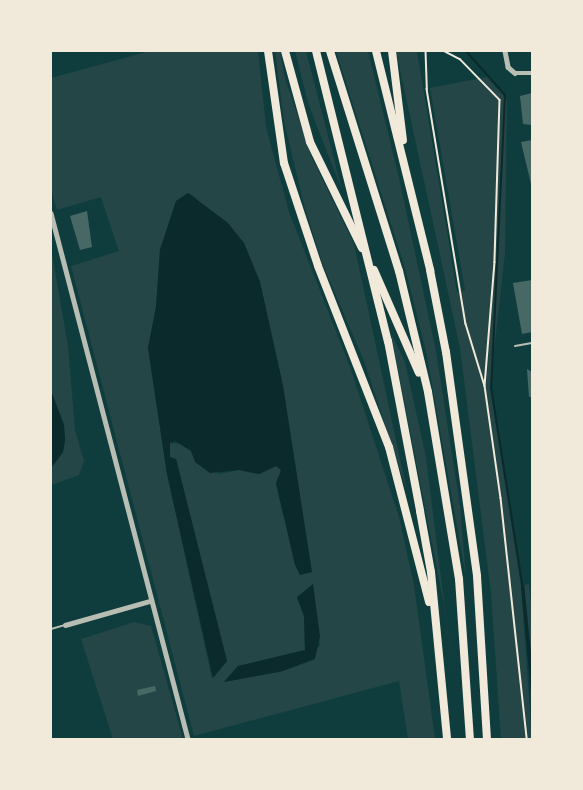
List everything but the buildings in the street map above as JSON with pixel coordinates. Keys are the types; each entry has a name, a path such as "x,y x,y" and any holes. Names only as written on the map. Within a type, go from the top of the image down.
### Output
{"highway":[{"path":"268,51 284,163 318,266 389,447 435,623"},
{"path":"285,51 310,142 378,277 428,392"},
{"path":"316,51 388,341 431,572 447,739"},
{"path":"330,51 399,271 428,392 459,579 470,739"},
{"path":"376,51 407,174 441,329 466,483 488,739"},
{"path":"392,51 407,174"}],"street":[{"path":"504,51 508,67 515,73 532,73"},
{"path":"51,213 150,602 188,739"},
{"path":"65,625 150,602"}],"lane":[{"path":"515,346 532,343"},
{"path":"51,629 65,625"}],"path":[{"path":"426,51 427,89 466,324 485,386 501,498 527,739"},
{"path":"444,51 460,59 500,100 495,262 485,386"}],"shaded area":[{"path":"150,51 258,51 266,127 289,212 350,367 399,517 414,585 435,739 408,739 399,681 194,736 71,266 119,251 101,197 57,210 51,189 51,78","holes":["191,194 244,243 260,282 283,386 300,496 283,515 276,483 282,470 276,466 259,474 239,470 219,474 183,444 170,443 170,457 176,459 227,661 212,678 167,474 148,348 156,307 160,250 176,201","313,585 320,646 283,671 224,682 238,666 305,650 304,616 297,598"]},
{"path":"275,51 280,51 285,78 312,158 354,244 407,491 364,361 323,265 304,205 284,121"},
{"path":"295,51 306,51 342,190 309,106"},
{"path":"336,51 368,51 399,178 436,351 460,506 466,577 426,351 405,268"},
{"path":"396,51 417,51 457,292 465,290 430,88 487,77 507,100 505,253 490,387 521,586 532,739 501,739 491,593 460,348"},
{"path":"188,193 228,223 244,243 260,282 283,386 312,572 300,575 295,565 276,483 281,470 276,466 259,474 239,470 210,473 195,462 191,451 175,441 170,443 170,457 176,459 227,661 213,678 167,474 148,348 156,307 160,250 176,201"},
{"path":"51,248 68,346 75,430 84,461 79,475 51,485 51,468 63,452 65,440 64,425 51,391"},
{"path":"391,333 405,362 426,457 454,682 444,605"},
{"path":"51,391 64,425 65,440 63,452 51,468"},
{"path":"313,584 320,636 315,659 283,671 224,682 238,666 305,650 304,616 297,597"},
{"path":"529,584 532,613 532,664 524,585"},
{"path":"524,585 532,664 532,703 521,586"},
{"path":"134,622 151,626 183,739 113,739 81,639"}],"waterway":[{"path":"466,51 505,95 491,387 523,588"}]}
